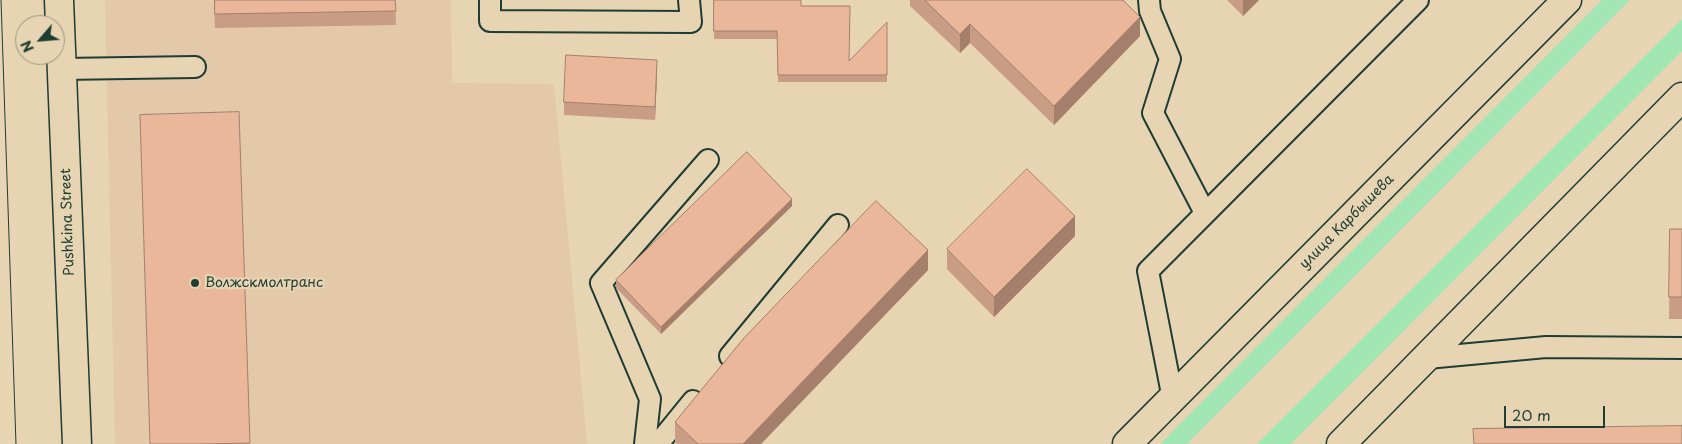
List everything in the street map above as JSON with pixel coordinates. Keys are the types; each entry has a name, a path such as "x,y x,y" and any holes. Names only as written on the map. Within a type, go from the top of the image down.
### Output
{"street":[{"name":"Pushkina Street","path":"59,0 77,444"},
{"name":"улица Карбышева","path":"1127,444 1567,0"},
{"path":"1341,444 1682,97"}],"lane":[{"path":"490,0 490,21 691,22 689,0"},
{"path":"1149,0 1150,12 1170,59 1153,113 1205,214"},
{"path":"1173,399 1148,271 1418,0"},
{"path":"62,68 195,67"},
{"path":"645,444 650,399 601,283 708,160"},
{"path":"658,444 838,225"},
{"path":"1427,358 1546,347 1682,348"}],"shaded area":[{"path":"105,0 451,0 452,83 554,84 587,444 115,444"}],"green space":[{"path":"1602,0 1630,0 1187,444 1160,444"},
{"path":"1682,19 1682,51 1291,444 1257,444"}],"building":[{"path":"215,0 395,0 396,11 215,14"},
{"path":"714,0 801,0 801,6 850,6 849,61 887,22 887,75 778,75 777,31 714,31"},
{"path":"925,0 1123,0 1140,17 1054,106 970,24 960,34"},
{"path":"566,55 657,60 655,107 564,102"},
{"name":"Волжскмолтранс","path":"239,112 250,443 150,444 140,115"},
{"path":"747,152 792,199 661,327 616,280"},
{"path":"1027,169 1075,216 994,297 947,249"},
{"path":"876,201 928,250 743,444 698,444 675,422 744,338"},
{"path":"1670,229 1682,229 1682,297 1669,297"},
{"path":"1682,426 1682,444 1474,444 1473,429"}],"tram line":[{"path":"1,0 16,444"}],"place":[{"name":"Волжскмолтранс","path":"195,283"}]}
